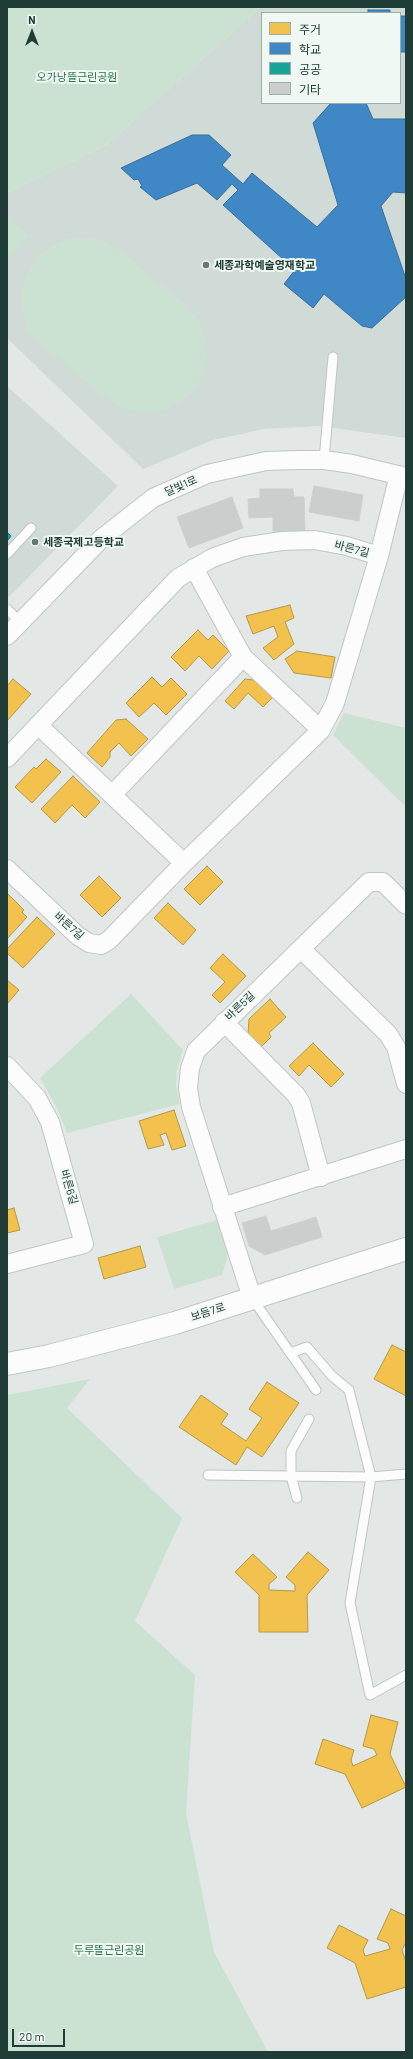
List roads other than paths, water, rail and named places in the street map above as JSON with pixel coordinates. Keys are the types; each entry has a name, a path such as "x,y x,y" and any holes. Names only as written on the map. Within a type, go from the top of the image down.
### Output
{"street":[{"name":"달빛1로","path":"7,636 102,538 153,498 207,474 266,461 324,460 352,464 402,476"},
{"path":"379,556 402,476"},
{"name":"바른7길","path":"7,758 157,598 178,578 212,558 243,547 282,541 315,540 347,546 379,556 336,703 321,730 184,863 109,940 101,945 89,943 78,936 7,869"},
{"path":"194,568 243,657 321,730"},
{"path":"112,795 243,657"},
{"path":"38,725 184,863"},
{"name":"바른5길","path":"252,1298 190,1107 188,1088 190,1068 196,1051 369,882 383,882 406,905"},
{"path":"301,948 388,1034 396,1046 406,1084"},
{"path":"224,1022 296,1095 301,1104 321,1177"},
{"name":"바른6길","path":"7,1066 37,1098 50,1122 84,1244 7,1264"},
{"path":"222,1207 406,1149"},
{"name":"보듬7로","path":"7,1364 49,1356 175,1323 406,1249"}],"lane":[{"path":"324,460 333,357"},
{"path":"7,554 31,528"},
{"path":"7,609 20,622"},
{"path":"252,1298 316,1390"},
{"path":"290,1353 307,1347 332,1376 349,1390 371,1477 350,1603 370,1695 406,1675"},
{"path":"297,1498 291,1476 291,1451 309,1419"},
{"path":"208,1475 371,1477 406,1474"}],"place":[{"name":"세종과학예술영재학교","path":"206,265"},
{"name":"세종국제고등학교","path":"35,542"}],"park label":[{"name":"오가낭뜰근린공원","path":"77,77"},
{"name":"두루뜰근린공원","path":"109,1950"}]}
